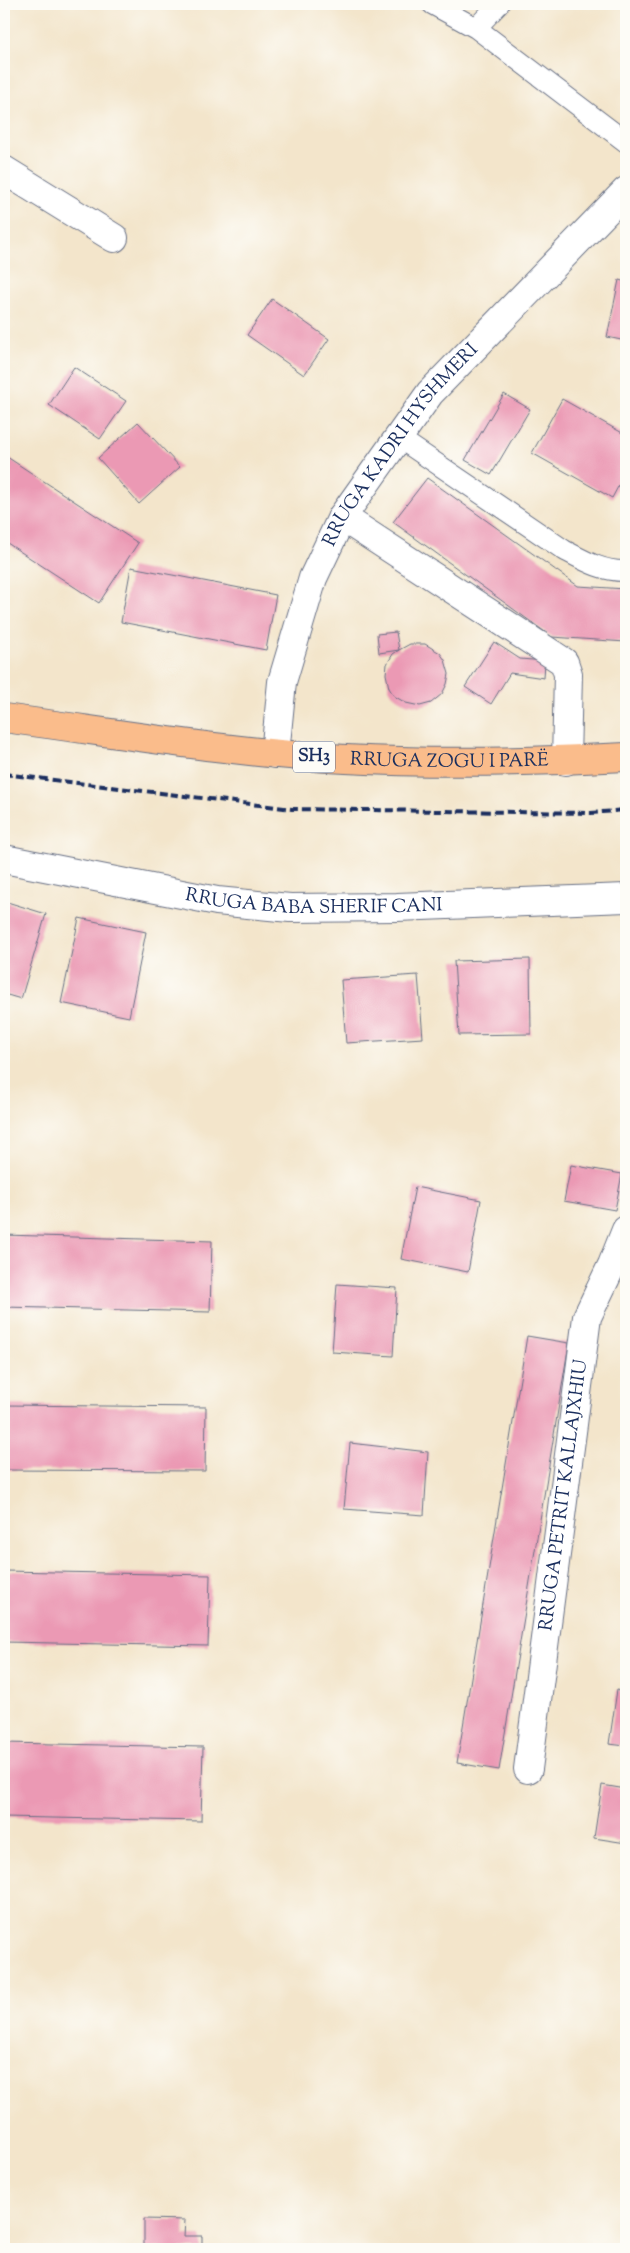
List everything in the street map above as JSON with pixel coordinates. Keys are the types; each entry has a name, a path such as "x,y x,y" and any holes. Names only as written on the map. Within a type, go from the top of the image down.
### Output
{"main road":[{"name":"RRUGA ZOGU I PARË","path":"4,718 276,754 418,762 566,761 626,757"}],"street":[{"path":"4,170 114,238"},
{"name":"RRUGA KADRI HYSHMERI","path":"276,754 284,673 313,578 342,517 430,393 626,191"},
{"path":"342,517 564,662 568,674 566,761"},
{"name":"RRUGA BABA SHERIF CANI","path":"4,859 217,901 290,908 396,907 626,898"},
{"name":"RRUGA PETRIT KALLAJXHIU","path":"528,1769 586,1317 612,1265 626,1230"}],"lane":[{"path":"432,4 476,28 626,142"},
{"path":"476,28 499,4"},
{"path":"399,438 564,550 590,564 616,571 626,571"}],"building":[{"path":"619,280 626,282 626,341 607,337"},
{"path":"272,299 329,339 304,375 247,335"},
{"path":"74,367 126,401 100,439 49,405"},
{"path":"504,394 530,409 491,475 465,460"},
{"path":"562,399 626,435 626,472 612,498 532,453"},
{"path":"138,422 180,467 139,504 98,458"},
{"path":"4,455 138,543 99,603 4,541"},
{"path":"427,478 578,586 626,589 626,642 552,637 393,522"},
{"path":"131,567 276,595 266,650 121,622"},
{"path":"396,632 399,650 379,653 377,634"},
{"path":"494,642 520,659 545,661 544,678 510,673 491,704 465,687"},
{"path":"410,644 425,644 440,653 445,660 449,674 447,684 442,694 431,703 420,706 406,703 394,696 389,688 386,674 387,664 393,654"},
{"path":"4,901 46,914 21,999 4,994"},
{"path":"79,918 146,932 129,1017 61,1003"},
{"path":"530,959 531,1034 459,1035 454,961"},
{"path":"418,975 423,1038 346,1043 341,980"},
{"path":"571,1165 622,1174 615,1210 564,1201"},
{"path":"415,1187 481,1200 468,1272 401,1259"},
{"path":"4,1235 212,1241 210,1312 4,1307"},
{"path":"337,1284 397,1288 393,1356 332,1352"},
{"path":"527,1336 569,1343 499,1770 457,1763"},
{"path":"4,1405 206,1407 205,1471 4,1470"},
{"path":"350,1443 428,1452 424,1515 344,1509"},
{"path":"4,1571 210,1575 208,1646 4,1642"},
{"path":"617,1690 626,1692 626,1746 609,1744"},
{"path":"4,1743 203,1747 201,1821 4,1817"},
{"path":"602,1785 626,1789 626,1843 594,1838"},
{"path":"144,2219 185,2220 184,2236 202,2236 202,2249 144,2249"}],"railway":[{"path":"4,774 292,809 591,813 626,810"}]}
